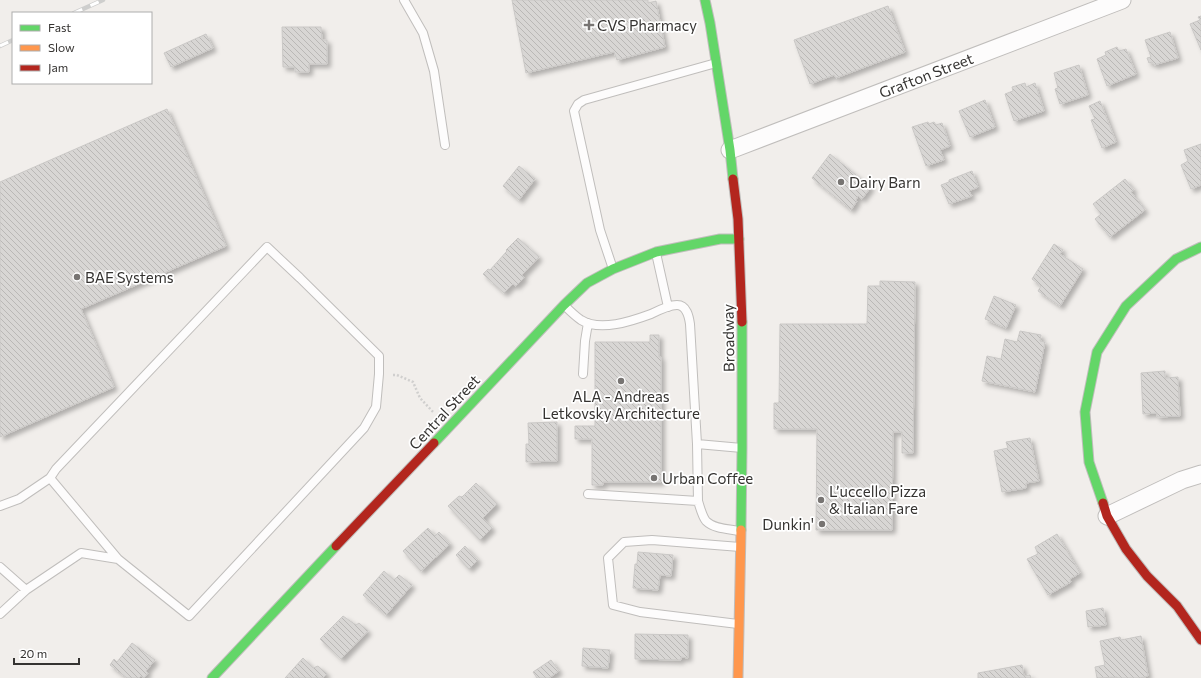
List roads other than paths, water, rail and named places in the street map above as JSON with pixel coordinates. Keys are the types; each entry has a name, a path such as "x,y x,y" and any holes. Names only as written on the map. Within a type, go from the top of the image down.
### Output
{"street":[{"name":"Broadway","path":"705,0 730,150 739,239 742,320 742,448 738,678"},
{"name":"Grafton Street","path":"730,150 1122,0"},
{"name":"Central Street","path":"212,678 450,425 564,305 587,283 613,269 656,252 720,239 739,239"},
{"path":"1201,248 1176,259 1126,306 1097,352 1084,412 1089,462 1108,516 1126,549 1147,576 1176,606 1201,640"},
{"path":"1108,516 1182,480 1201,474"}],"lane":[{"path":"404,0 423,33 434,71 446,145"},
{"path":"613,269 596,215 574,112 578,104 584,100 716,63"},
{"path":"0,506 19,500 50,478 267,247 379,356 376,407 364,428 189,616 118,559 50,478"},
{"path":"656,252 668,307"},
{"path":"564,305 582,320 599,325 611,325 632,321 668,307 678,305 682,306 687,312 689,316 691,334 697,444 698,500 707,522 741,532"},
{"path":"583,374 585,341 588,323"},
{"path":"697,444 742,448"},
{"path":"588,494 698,500"},
{"path":"739,625 640,612 613,605 608,558 624,542 652,540 741,547"},
{"path":"0,614 26,590 81,553 118,559"},
{"path":"0,567 26,590"}],"railway":[{"path":"76,12 103,0"},
{"path":"0,46 12,40"}],"place":[{"name":"CVS Pharmacy","path":"589,25"},
{"name":"Dairy Barn","path":"841,182"},
{"name":"BAE Systems","path":"77,277"},
{"name":"ALA - Andreas Letkovsky Architecture","path":"621,381"},
{"name":"Urban Coffee","path":"654,478"},
{"name":"L’uccello Pizza & Italian Fare","path":"821,500"},
{"name":"Dunkin'","path":"822,524"}]}
